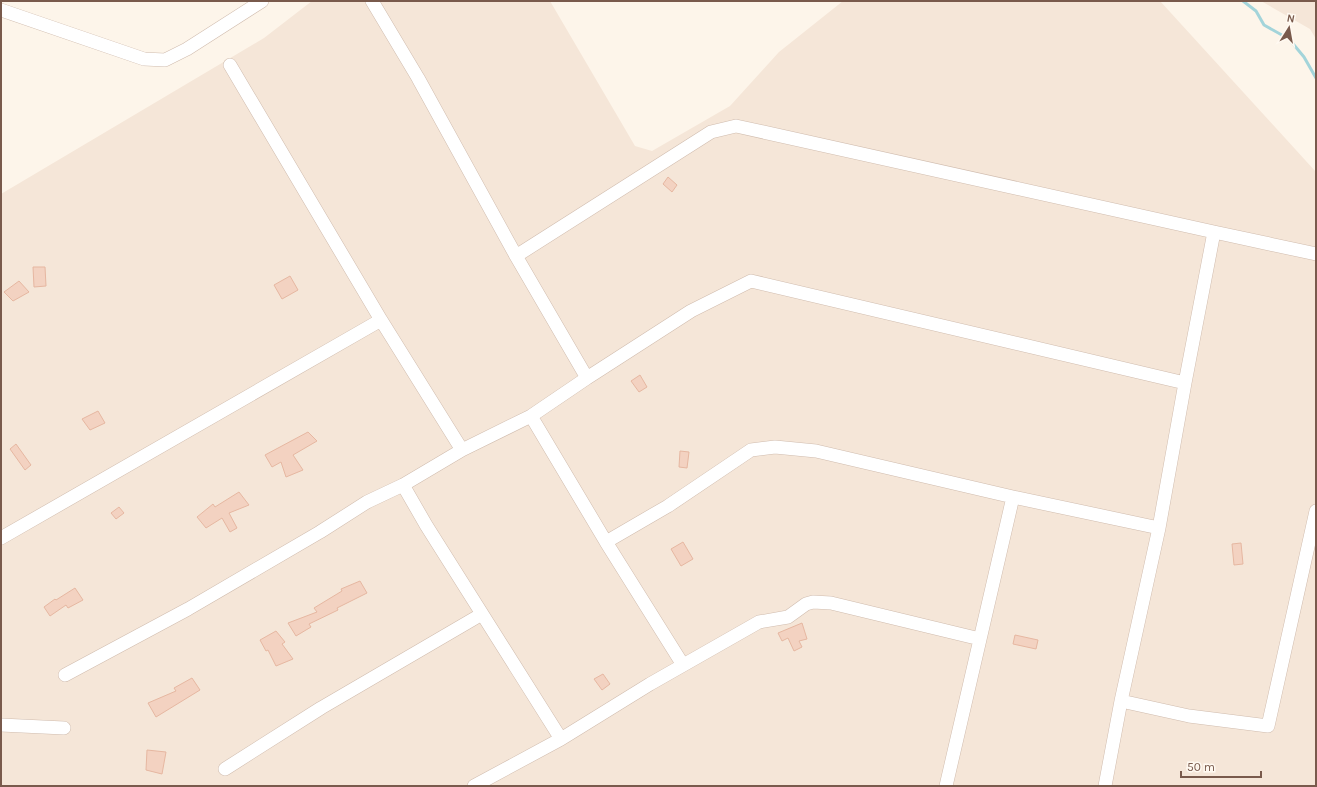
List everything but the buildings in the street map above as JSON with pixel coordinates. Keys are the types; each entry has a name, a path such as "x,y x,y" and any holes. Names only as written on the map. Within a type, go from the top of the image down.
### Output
{"street":[{"path":"1,10 144,59 165,60 187,49 262,1"},
{"path":"372,1 422,84 516,256 587,378"},
{"path":"230,65 381,320 462,450"},
{"path":"516,256 711,132 736,126 1316,254"},
{"path":"1105,786 1159,528 1214,232"},
{"path":"65,675 188,609 320,532 367,502 403,485 462,450 531,416 691,311 751,281 1185,383"},
{"path":"1,538 381,320"},
{"path":"531,416 606,542 683,664"},
{"path":"606,542 668,506 751,450 775,447 816,451 1013,497 1159,528"},
{"path":"403,485 426,525 561,739"},
{"path":"946,786 1013,497"},
{"path":"1122,701 1188,716 1268,726 1316,511"},
{"path":"474,786 561,739 683,664 759,622 788,617 806,604 813,602 831,604 980,639"},
{"path":"225,769 322,708 482,614"},
{"path":"1,725 64,728"}],"shaded area":[{"path":"312,1 550,1 635,146 652,151 730,106 779,52 843,1 1160,1 1316,172 1316,786 1,786 1,194 264,38"},
{"path":"1261,1 1316,1 1316,39 1310,29"}],"waterway":[{"path":"1243,1 1256,11 1264,25 1289,39 1304,57 1316,78"}]}
